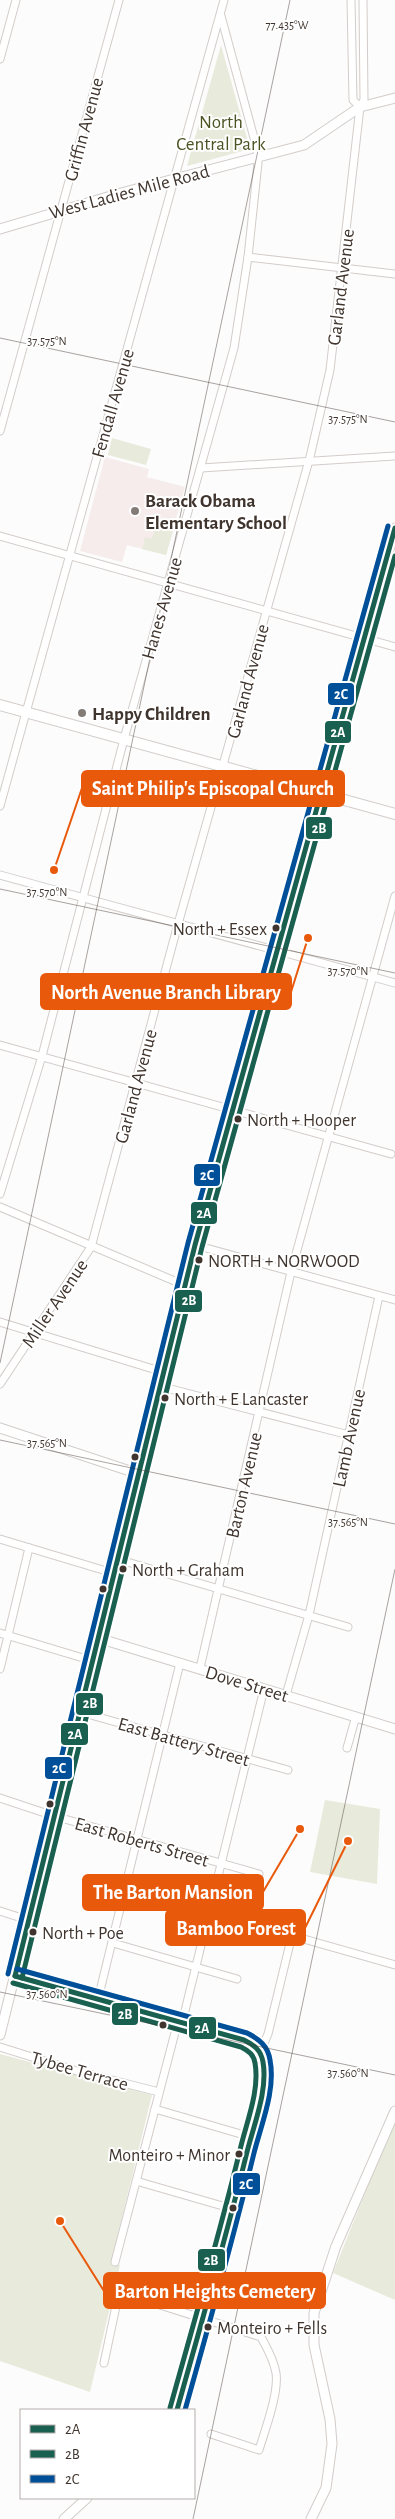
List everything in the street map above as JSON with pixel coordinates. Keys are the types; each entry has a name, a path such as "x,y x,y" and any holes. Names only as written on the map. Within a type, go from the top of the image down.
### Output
{"main road":[{"path":"0,705 395,814"}],"street":[{"path":"0,59 16,0"},
{"name":"Griffin Avenue","path":"0,431 119,0"},
{"name":"Fendall Avenue","path":"0,806 224,0"},
{"name":"Garland Avenue","path":"351,0 353,100 360,107"},
{"name":"Garland Avenue","path":"91,1247 178,924 308,462 330,370 360,107 364,100 363,0"},
{"name":"Hanes Avenue","path":"0,1194 42,1056 124,739 234,348 248,257 258,156 221,16"},
{"name":"West Ladies Mile Road","path":"0,229 62,209 309,143 360,107 395,98"},
{"path":"248,257 395,274"},
{"path":"201,468 395,456"},
{"path":"0,2035 184,1285 275,951 395,528"},
{"path":"0,536 395,647"},
{"path":"0,875 395,983"},
{"name":"Barton Avenue","path":"200,1668 260,1411 290,1272 395,896"},
{"path":"0,1045 390,1154"},
{"path":"0,1206 91,1247 184,1285"},
{"path":"195,1245 395,1300"},
{"name":"Miller Avenue","path":"0,1384 91,1247"},
{"name":"Lamb Avenue","path":"286,1696 309,1615 379,1296"},
{"path":"0,1322 163,1372"},
{"path":"159,1386 349,1435"},
{"path":"0,1428 139,1474"},
{"path":"0,1538 113,1573"},
{"path":"0,1670 29,1548"},
{"path":"116,1559 348,1626"},
{"path":"0,1633 92,1661"},
{"name":"Dove Street","path":"98,1638 395,1729"},
{"path":"98,1999 180,1663"},
{"path":"115,2262 159,2092 210,1912 264,1689"},
{"name":"East Battery Street","path":"80,1712 288,1770"},
{"path":"347,1748 356,1716"},
{"name":"East Roberts Street","path":"0,1798 54,1816 259,1874"},
{"path":"0,1911 28,1920"},
{"path":"210,1912 395,1966"},
{"path":"260,2052 268,2034 292,1936"},
{"path":"113,1943 237,1979"},
{"path":"15,1976 251,2042 263,2058 264,2076 251,2137 233,2210 177,2409"},
{"name":"Tybee Terrace","path":"0,2048 77,2071 159,2092"},
{"path":"155,2109 251,2137"},
{"path":"311,2519 326,2488 332,2444 330,2419 314,2345 314,2313 336,2246 395,2111"},
{"path":"136,2181 233,2210"},
{"path":"104,2363 119,2292 261,2337 269,2352 276,2374 276,2388 259,2450 211,2434"},
{"path":"64,2519 86,2499"}],"shaded area":[{"name":"Barack Obama Elementary School","path":"105,457 149,469 147,477 185,487 166,555 127,545 122,562 80,551"}],"green space":[{"name":"North Central Park","path":"221,45 250,149 187,166"},
{"path":"112,438 151,449 146,465 108,455"},
{"path":"156,524 174,528 166,555 142,549 145,537 152,539"},
{"path":"325,1800 380,1809 377,1884 310,1872"},
{"path":"0,2054 152,2095 111,2262 120,2265 90,2392 0,2361"},
{"path":"395,2118 395,2300 333,2273"}],"transit line":[{"name":"2C","path":"8,1974 188,1243 388,526"},
{"name":"2A","path":"15,1976 195,1245 395,528"},
{"name":"2B","path":"22,1978 202,1247 395,556"},
{"name":"2C","path":"17,1969 247,2033 262,2044 269,2055 271,2083 267,2107 185,2409"},
{"name":"2A","path":"15,1976 244,2040 261,2054 264,2073 262,2095 177,2409"},
{"name":"2B","path":"13,1983 241,2047 254,2058 256,2085 252,2107 170,2408"}],"place":[{"name":"Barack Obama Elementary School","path":"135,511"},
{"name":"Happy Children","path":"82,713"},
{"name":"Saint Philip's Episcopal Church","path":"54,870"},
{"name":"North + Essex","path":"276,928"},
{"name":"North Avenue Branch Library","path":"308,938"},
{"name":"North + Hooper","path":"238,1119"},
{"name":"NORTH + NORWOOD","path":"199,1260"},
{"name":"North + E Lancaster","path":"165,1398"},
{"name":"North + Graham","path":"123,1569"},
{"name":"The Barton Mansion","path":"300,1829"},
{"name":"Bamboo Forest","path":"348,1841"},
{"name":"North + Poe","path":"33,1932"},
{"name":"Monteiro + Minor","path":"239,2154"},
{"name":"Barton Heights Cemetery","path":"60,2221"},
{"name":"Monteiro + Fells","path":"208,2327"}]}
